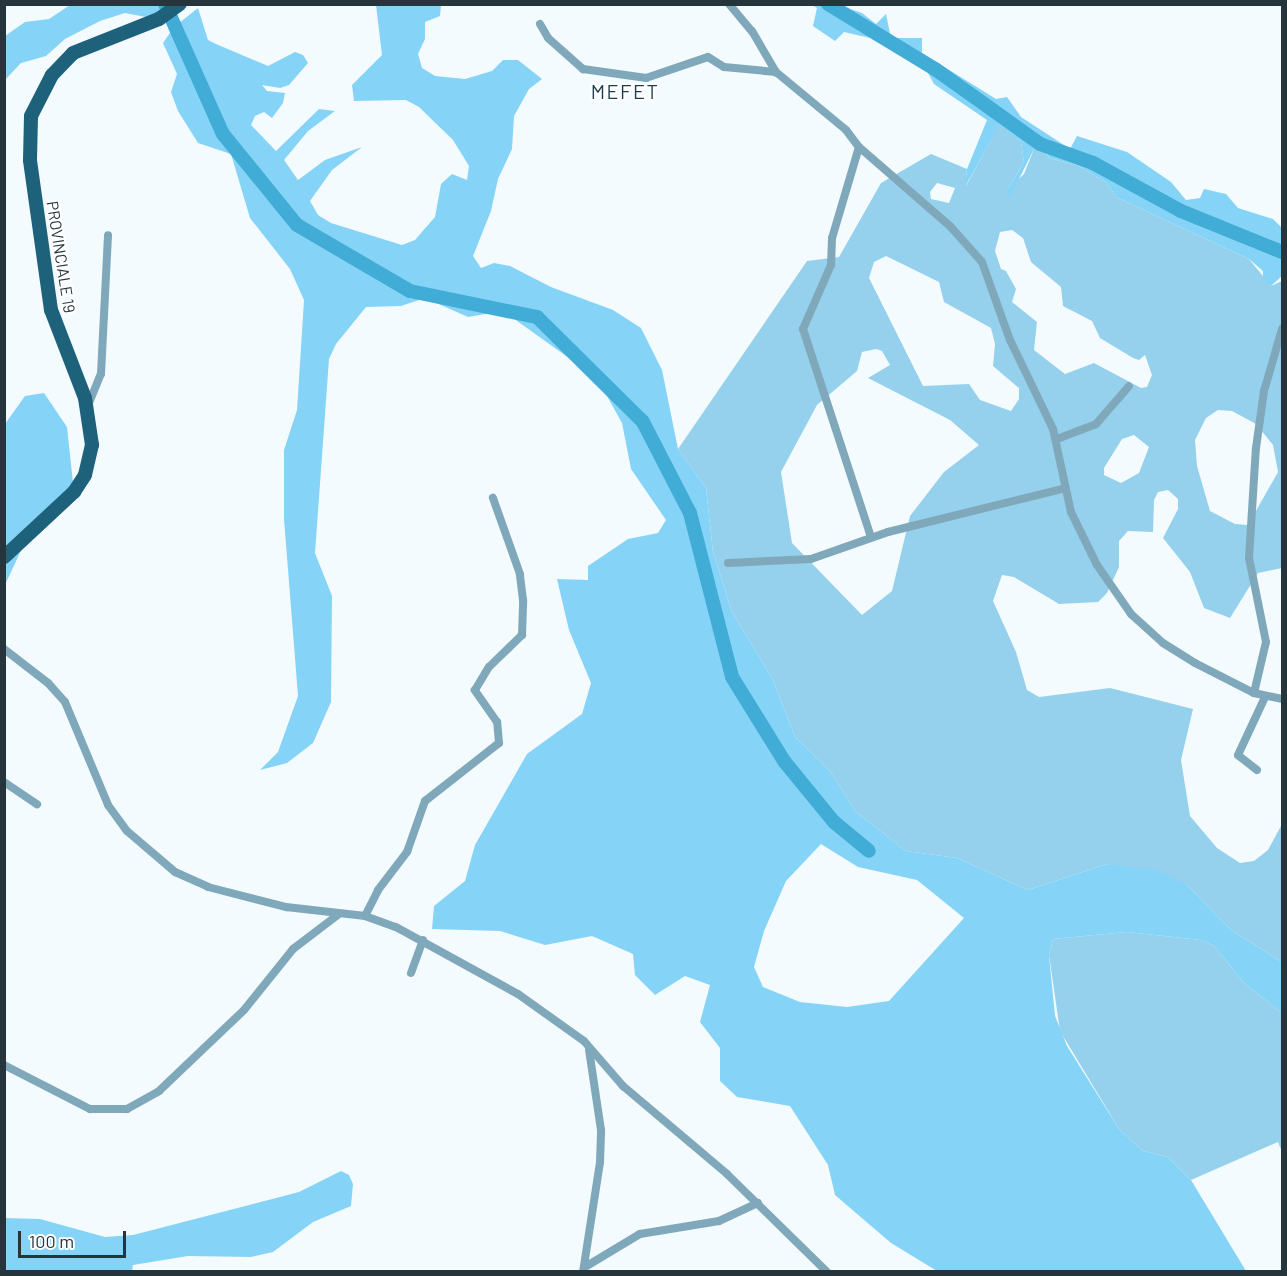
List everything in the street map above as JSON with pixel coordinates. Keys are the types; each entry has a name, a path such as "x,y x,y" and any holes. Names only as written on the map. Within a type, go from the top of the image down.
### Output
{"main road":[{"name":"PROVINCIALE 19","path":"4,557 39,521 67,501 85,475 92,445 87,409 51,310 30,160 31,116 52,75 73,53 152,22 180,4"}],"street":[{"path":"729,4 752,31 776,72 846,130 859,147 950,226 982,262 1010,340 1057,440 1071,512 1097,566 1131,614 1163,643 1254,693 1282,699"},
{"path":"540,24 548,38 583,69 646,78 708,57 724,67 776,72"},
{"path":"859,147 832,238 831,265 803,328 871,537"},
{"path":"87,409 101,374 108,235"},
{"path":"1254,693 1266,642 1249,558 1256,448 1264,391 1282,329"},
{"path":"1057,440 1096,424 1129,386"},
{"path":"728,563 811,559 871,537 1066,488"},
{"path":"365,916 378,890 407,852 425,801 499,743 497,722 475,690 489,667 517,644 522,635 524,600 520,574 493,498"},
{"path":"4,649 48,683 65,702 108,806 127,831 152,855 175,872 208,887 286,908 365,916 423,940 556,1017 589,1047 623,1086 758,1203 827,1272"},
{"path":"1257,770 1238,755 1265,697"},
{"path":"4,782 37,804"},
{"path":"4,1065 90,1109 127,1109 159,1091 244,1010 292,949 339,914"},
{"path":"411,973 423,940"},
{"path":"584,1269 601,1130 589,1047"},
{"path":"584,1269 640,1234 719,1221 758,1203"}],"shaded area":[{"path":"70,5 175,5 151,18 125,13 100,21 65,39 46,56 21,63 5,80 5,36 25,22 49,19"},
{"path":"376,5 441,5 440,16 425,22 425,39 418,54 422,68 435,76 465,79 492,71 503,60 518,60 542,79 529,89 514,116 512,149 498,179 491,211 473,256 481,268 494,263 510,266 551,287 613,310 641,328 662,370 678,449 706,488 713,552 732,612 773,680 795,737 830,771 856,812 906,851 957,858 1028,890 1107,864 1157,870 1187,885 1231,930 1282,962 1282,1013 1244,983 1214,946 1201,940 1127,932 1053,939 1049,955 1055,1016 1067,1046 1119,1129 1143,1151 1168,1157 1191,1180 1246,1271 937,1271 891,1243 835,1195 828,1165 790,1106 737,1097 720,1081 720,1048 700,1022 710,985 685,976 655,995 635,975 633,954 592,936 545,945 500,931 432,929 434,906 465,881 475,845 527,754 582,714 591,683 569,630 557,579 588,580 588,566 628,539 658,533 666,520 631,469 622,423 607,396 587,371 503,311 468,317 425,298 401,306 366,307 336,344 329,359 315,553 332,596 331,702 313,743 287,763 260,770 278,752 298,696 284,519 284,450 297,410 304,300 290,269 250,218 231,154 198,143 178,111 171,92 177,74 163,43 174,27 198,8 208,40 216,44 268,66 295,52 303,55 308,63 289,85 280,88 262,85 267,91 285,93 283,103 272,118 264,112 255,116 251,125 276,151 319,109 335,111 308,131 284,160 298,180 325,160 362,147 332,170 310,201 318,215 331,223 402,245 415,240 435,217 441,184 452,174 467,180 469,166 453,140 419,107 406,100 354,101 352,85 382,55","holes":["821,844 858,867 917,880 964,918 889,1001 847,1007 800,1002 763,987 754,967 764,931 786,881"]},
{"path":"812,5 839,5 862,13 876,24 886,14 891,38 922,38 922,53 996,99 1007,97 1021,117 1070,149 1077,136 1127,152 1171,182 1186,200 1200,198 1204,189 1226,194 1238,208 1273,219 1282,228 1282,276 1271,286 1263,281 1263,271 1249,259 1116,197 1107,183 1077,165 1049,158 1045,149 1034,149 1009,199 1007,190 1024,162 1021,142 1000,124 965,187 967,169 987,120 934,84 927,71 870,38 844,32 835,41 813,26 817,8"},
{"path":"1000,123 1021,142 1024,162 1007,190 1024,174 1034,149 1045,149 1049,158 1077,165 1107,183 1116,197 1249,259 1271,286 1282,281 1282,568 1258,573 1230,618 1204,608 1190,572 1163,538 1178,509 1178,499 1168,490 1158,492 1154,500 1153,532 1128,531 1119,541 1119,567 1107,593 1098,602 1059,604 1014,577 1002,575 993,601 1016,652 1027,690 1039,697 1110,688 1193,709 1181,760 1190,816 1217,848 1240,863 1254,861 1268,850 1282,824 1282,962 1231,930 1187,885 1107,864 1028,890 957,858 906,851 856,812 830,771 795,737 773,680 732,612 713,552 706,488 678,449 807,261 839,257 881,183 931,154 967,169 966,186","holes":["937,183 955,188 949,203 931,199 930,192","1012,230 1023,238 1031,262 1061,287 1063,306 1092,321 1100,338 1133,358 1139,360 1145,355 1152,375 1147,387 1141,388 1094,363 1065,374 1034,350 1037,322 1012,302 1016,289 1006,271 1001,269 995,251 1000,232","886,256 939,282 944,302 991,328 995,344 993,366 1019,388 1019,399 1011,411 980,400 969,384 923,386 869,278 874,262","876,349 882,351 890,365 868,378 950,420 979,445 944,472 910,516 892,591 862,615 792,543 781,472 817,405 857,371 862,352","1218,410 1232,411 1256,424 1273,445 1278,472 1248,525 1235,524 1210,511 1197,466 1195,440 1206,418","1134,435 1149,447 1139,473 1121,483 1104,475 1104,468 1122,439"]},
{"path":"44,393 67,427 74,492 29,533 5,585 5,424 25,396"},
{"path":"1127,932 1201,940 1214,946 1244,983 1282,1013 1282,1152 1278,1142 1191,1180 1168,1157 1143,1151 1119,1129 1060,1031 1049,955 1053,939"},
{"path":"341,1171 349,1175 353,1184 351,1206 313,1222 273,1252 251,1257 188,1256 133,1265 132,1271 5,1271 5,1218 40,1219 105,1237 133,1235 299,1192"}],"waterway":[{"path":"165,4 223,134 297,225 410,291 537,317 643,422 690,513 732,677 784,761 834,822 869,851"},
{"path":"828,4 935,69 1040,144 1093,163 1181,211 1282,252"}],"district":[{"name":"MEFET","path":"625,91"}]}
